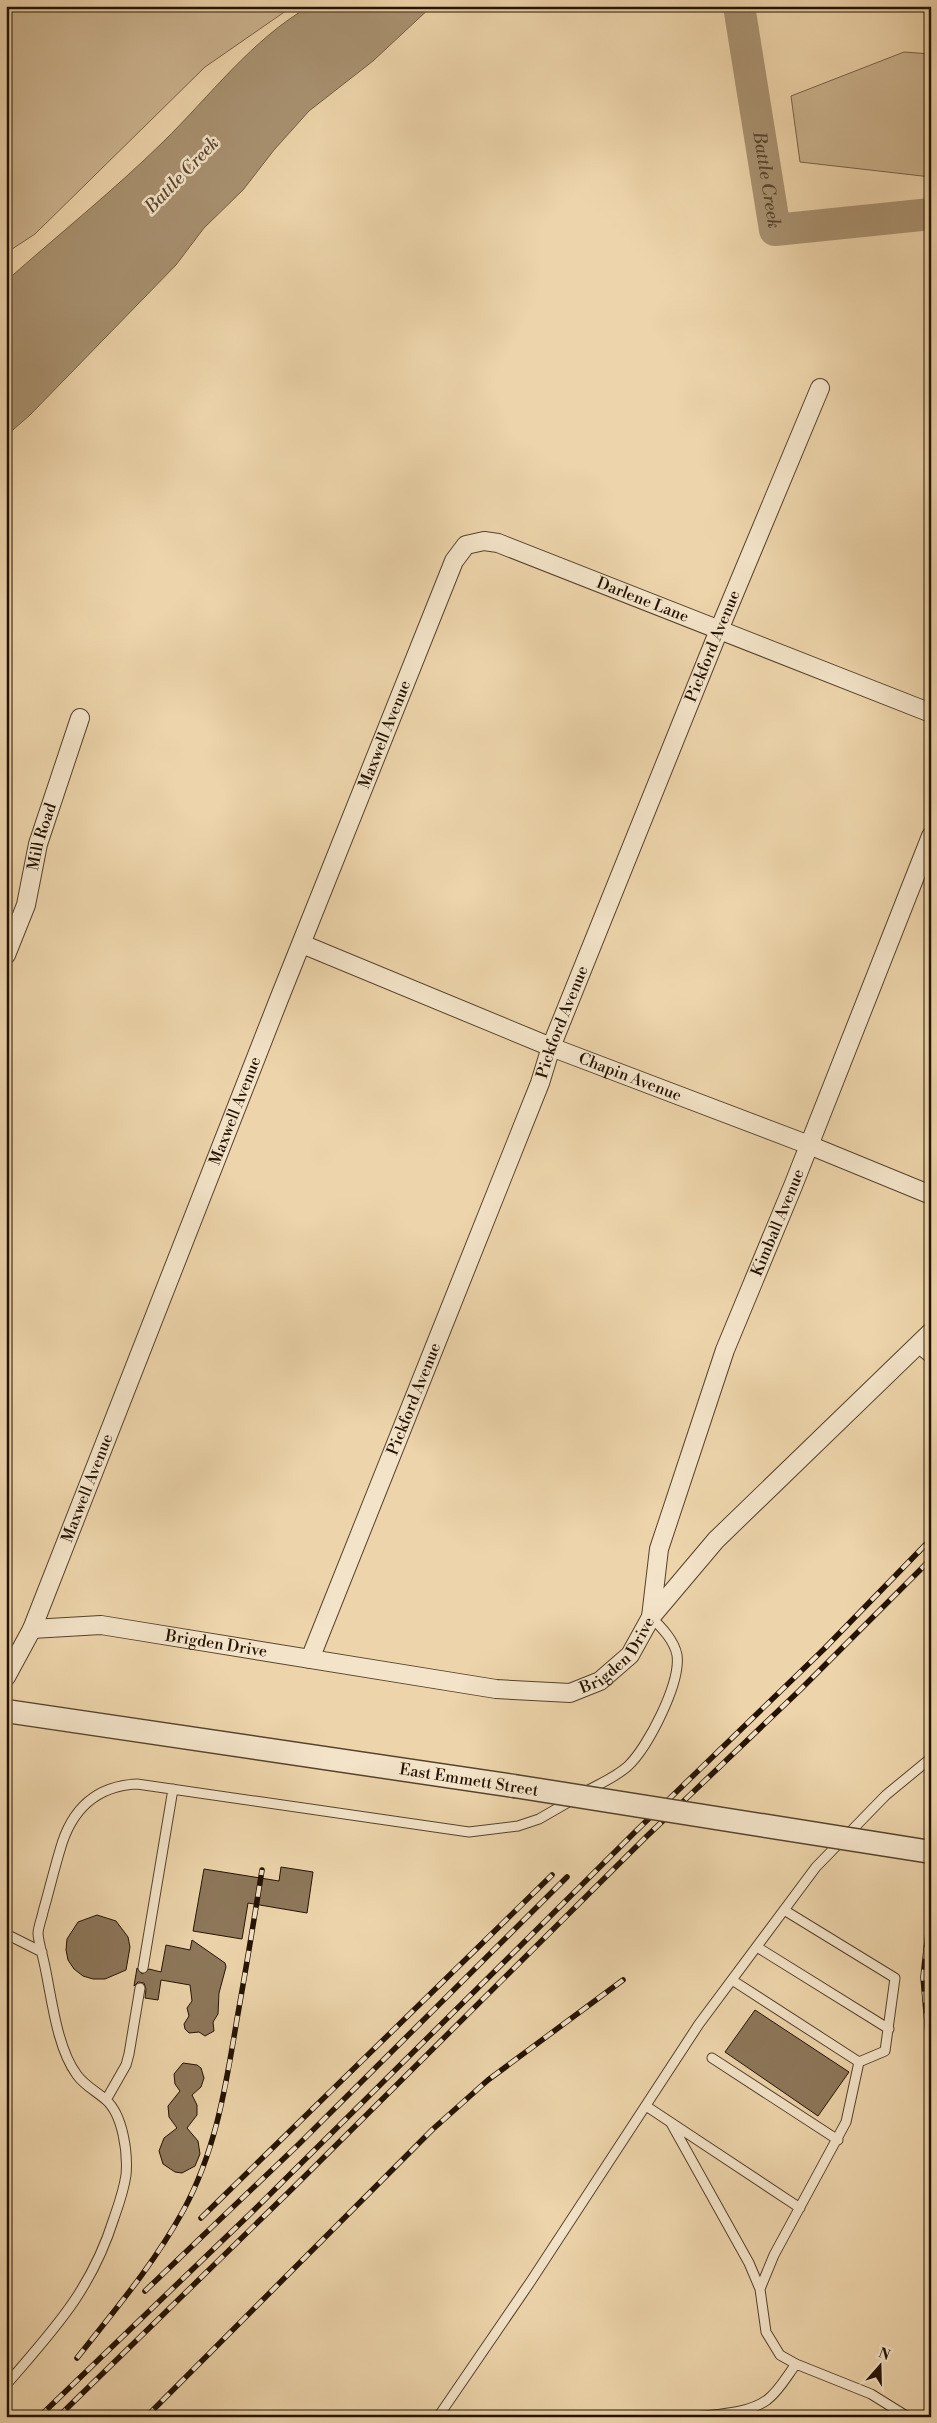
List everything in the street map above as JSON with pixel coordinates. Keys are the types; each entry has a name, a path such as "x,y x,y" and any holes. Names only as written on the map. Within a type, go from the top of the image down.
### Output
{"street":[{"name":"Pickford Avenue","path":"310,1659 533,1101 551,1047 719,630 820,388"},
{"name":"Darlene Lane","path":"466,544 484,541 498,543 931,713"},
{"name":"Maxwell Avenue","path":"6,1677 32,1629 454,561 466,544"},
{"name":"Mill Road","path":"6,955 26,904 38,844 80,718"},
{"name":"Kimball Avenue","path":"651,1617 659,1550 686,1463 725,1350 809,1145 931,836"},
{"name":"Chapin Avenue","path":"302,944 551,1047 809,1145 931,1195"},
{"name":"Brigden Drive","path":"32,1629 101,1625 496,1689 570,1693 600,1681 630,1655 651,1617 716,1540 931,1332"},
{"name":"East Emmett Street","path":"6,1711 514,1786 931,1852"}],"lane":[{"path":"916,1348 931,1359"},
{"path":"6,2385 62,2320 84,2288 106,2243 122,2194 126,2174 119,2122 114,2109 106,2100 88,2088 76,2075 68,2057 56,2022 38,1933 63,1838 74,1818 86,1803 103,1790 121,1785 137,1784 469,1832 518,1826 540,1819 630,1765 662,1716 671,1692 677,1666 677,1655 666,1633 651,1617"},
{"path":"438,2417 531,2281 699,2024 816,1867 886,1796 931,1758"},
{"path":"143,1968 174,1789"},
{"path":"784,1910 895,1978 885,2051 859,2062"},
{"path":"6,1934 42,1952"},
{"path":"757,1947 889,2029"},
{"path":"732,1980 859,2062"},
{"path":"106,2100 126,2065 140,1988"},
{"path":"712,2058 838,2140"},
{"path":"760,2289 774,2255 838,2140 846,2122 859,2062"},
{"path":"646,2106 800,2208"},
{"path":"671,2123 735,2237 760,2289 766,2332 780,2355 796,2364 871,2394 908,2417"},
{"path":"695,2417 745,2410 766,2400 779,2389 796,2364"}],"shaded area":[{"path":"6,6 293,6 205,67 35,234 6,253"},
{"path":"904,52 931,54 931,177 800,162 791,96"}],"water":[{"path":"310,6 432,6 373,61 309,111 274,150 243,190 204,228 176,265 30,415 6,436 6,281 144,160 250,51 289,19"}],"building":[{"path":"281,1867 313,1872 307,1913 248,1903 242,1939 193,1931 204,1869 279,1881"},
{"path":"97,1915 116,1921 128,1937 130,1947 126,1970 105,1979 93,1979 83,1976 74,1969 68,1960 66,1950 67,1939 78,1922"},
{"path":"192,1940 225,1963 226,1967 219,1993 218,2014 213,2022 214,2031 205,2036 199,2032 189,2033 185,2029 184,2024 189,2016 187,2008 192,2001 190,1985 161,1980 158,2000 145,1998 146,1989 144,1983 138,1982 134,1986 137,1968 142,1974 149,1969 161,1972 166,1945 190,1950"},
{"path":"755,2010 849,2072 818,2116 725,2052"},
{"path":"183,2063 197,2065 201,2068 204,2078 201,2087 192,2095 197,2105 197,2115 187,2128 198,2141 200,2154 195,2166 182,2173 175,2172 163,2164 159,2151 164,2138 177,2128 169,2117 168,2106 180,2091 175,2084 174,2074"}],"waterway":[{"name":"Battle Creek","path":"739,6 775,230 931,214"}],"railway":[{"path":"39,2417 250,2214 635,1832 824,1649 931,1539"},
{"path":"58,2417 295,2186 646,1837 800,1690 931,1559"},
{"path":"77,2358 133,2287 172,2231 204,2165 212,2141 229,2068 262,1870"},
{"path":"201,2218 552,1875"},
{"path":"145,2291 299,2144 567,1877"},
{"path":"931,1904 923,1977 931,2071"},
{"path":"146,2417 433,2129 488,2080 623,1980"}]}
